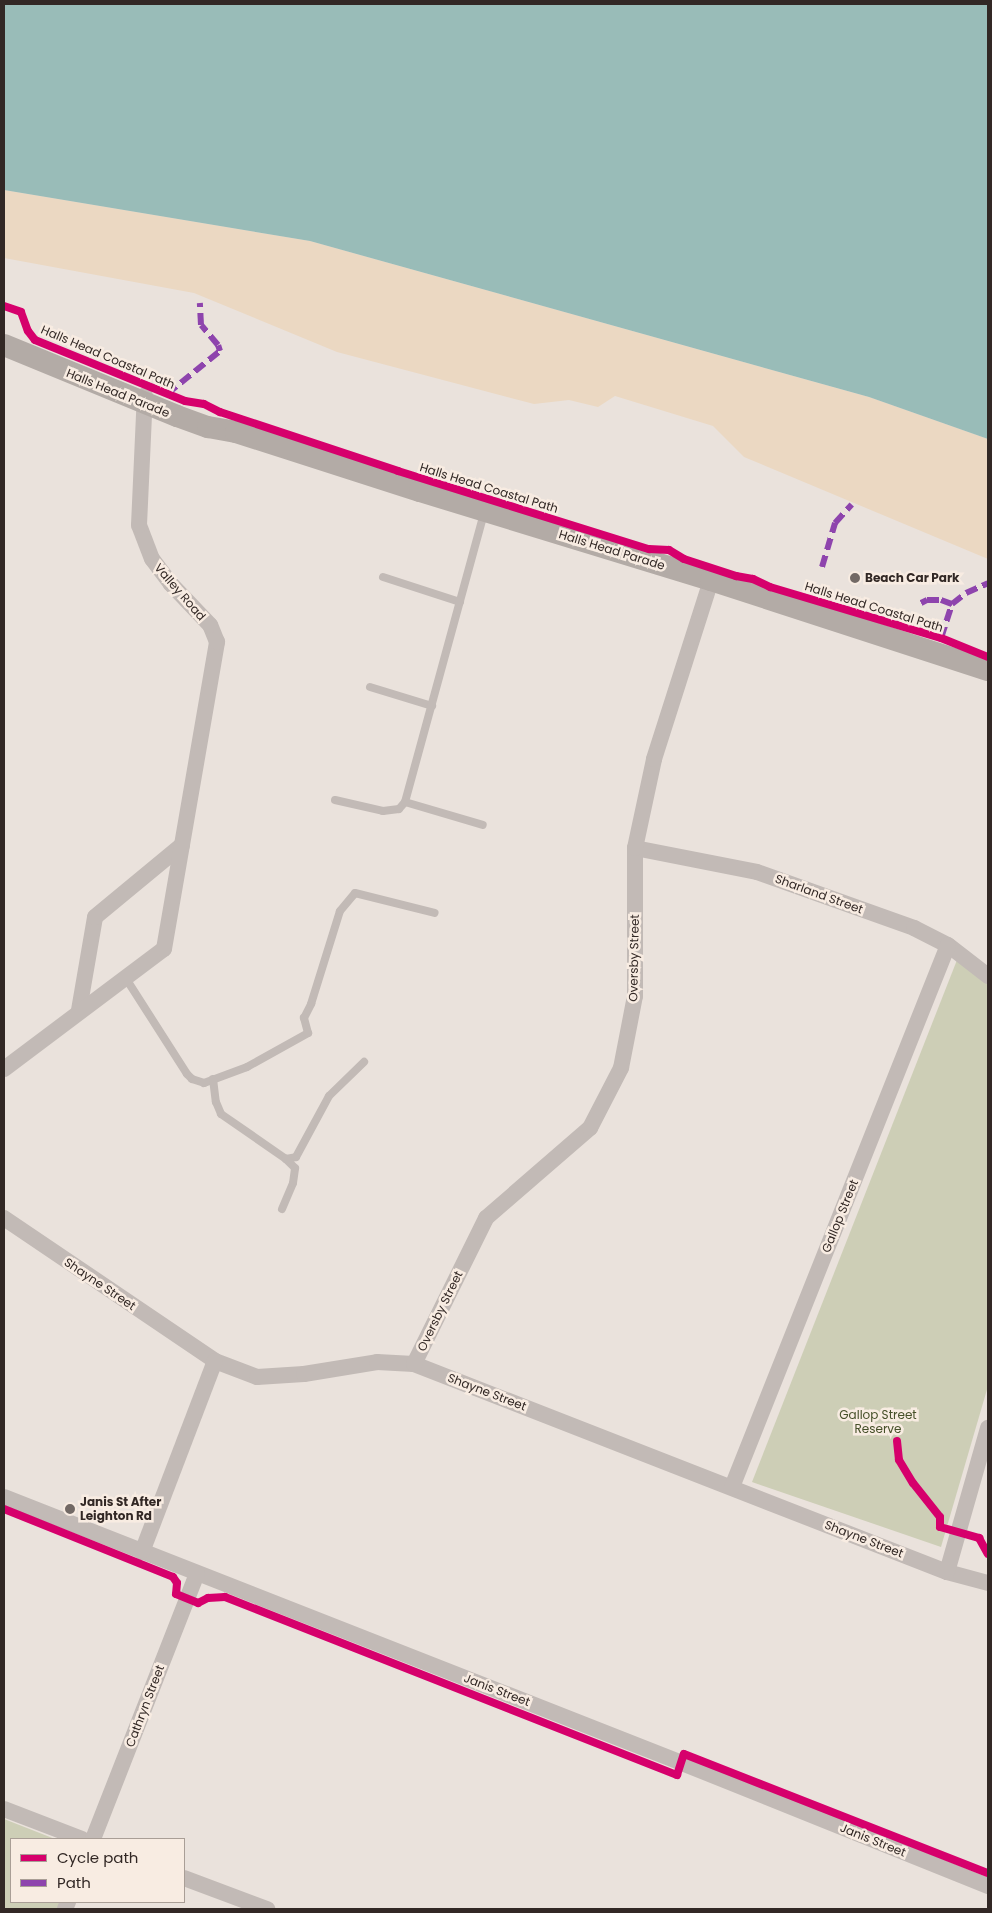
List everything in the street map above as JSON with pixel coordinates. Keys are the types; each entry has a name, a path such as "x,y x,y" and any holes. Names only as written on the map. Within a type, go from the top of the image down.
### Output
{"street":[{"name":"Halls Head Parade","path":"4,334 144,400"},
{"name":"Halls Head Parade","path":"4,345 208,427 236,432 711,580 988,670"},
{"name":"Valley Road","path":"4,1069 80,1010 164,949 217,642 210,625 171,584 152,559 139,525 144,400"},
{"name":"Oversby Street","path":"414,1364 486,1218 590,1128 620,1068 635,996 635,848 654,759 711,580"},
{"path":"80,1010 95,917 182,846"},
{"name":"Sharland Street","path":"635,848 757,872 914,928 948,946 988,976"},
{"name":"Gallop Street","path":"732,1487 948,946"},
{"name":"Shayne Street","path":"4,1218 215,1361 257,1377 304,1374 377,1362 414,1364 947,1572 988,1583"},
{"path":"142,1552 215,1361"},
{"path":"947,1572 988,1428"},
{"name":"Janis Street","path":"4,1497 682,1763 988,1886"},
{"name":"Cathryn Street","path":"93,1838 197,1574"},
{"path":"4,1809 79,1838"},
{"path":"185,1878 267,1909"}],"lane":[{"path":"335,800 383,811 399,809 406,802 485,511"},
{"path":"383,577 460,602"},
{"path":"370,687 432,706"},
{"path":"406,802 483,825"},
{"path":"126,977 187,1074 192,1079 204,1083 247,1067 308,1033 304,1018 311,1004 340,911 356,893 435,914"},
{"path":"286,1159 296,1157 329,1096 364,1062"},
{"path":"213,1080 216,1102 221,1114 286,1159 295,1168 293,1183 282,1209"}],"green space":[{"name":"Gallop Street Reserve","path":"957,960 988,985 988,1386 941,1547 752,1482"},
{"path":"4,1819 52,1838 10,1838 10,1903 61,1903 58,1909 4,1909"}],"sand":[{"path":"4,190 310,241 869,397 988,439 988,559 744,457 713,426 615,396 598,407 569,400 534,404 337,352 194,293 4,258"}],"water":[{"path":"4,4 988,4 988,439 869,397 310,241 4,190"}],"marked path":[{"path":"167,394 220,351 218,345 201,325 200,303"},
{"path":"822,567 835,523 852,504"},
{"path":"921,603 927,600 941,600 952,604 966,593 988,583"},
{"path":"941,638 952,604"}],"cycle path":[{"name":"Halls Head Coastal Path","path":"4,306 21,312 28,331 35,340 185,401 204,404 220,412 398,471 649,549 669,550 684,559 941,638 988,657"},
{"path":"897,1441 899,1460 913,1483 940,1517 940,1527 979,1538 988,1554"},
{"path":"4,1509 173,1577 177,1583 176,1594 198,1603 208,1598 225,1597 677,1775 684,1754 988,1873"}],"place":[{"name":"Beach Car Park","path":"855,578"},
{"name":"Janis St After Leighton Rd","path":"70,1509"}]}
